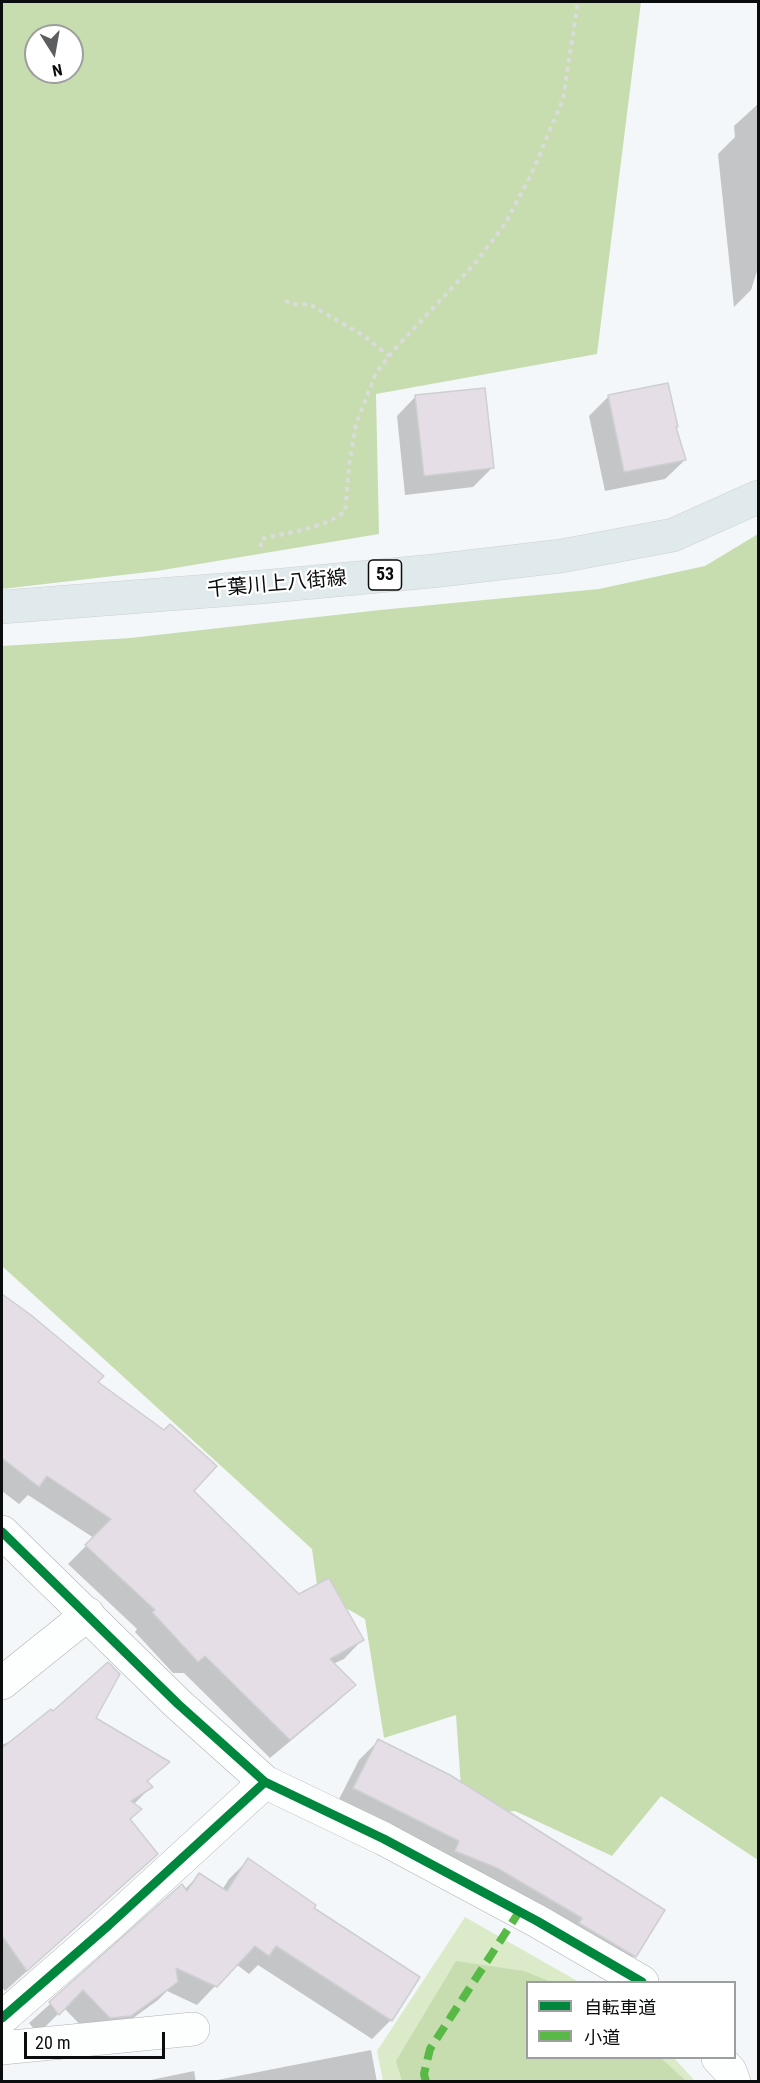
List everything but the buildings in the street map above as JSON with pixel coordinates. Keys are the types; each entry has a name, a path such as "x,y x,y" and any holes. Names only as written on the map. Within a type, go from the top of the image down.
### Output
{"main road":[{"name":"千葉川上八街線","path":"2,607 261,587 561,556 673,535 759,497"}],"street":[{"path":"2,1532 178,1704 265,1782 384,1839 537,1921 639,1981"},
{"path":"2,1683 88,1614"},
{"path":"2,2018 109,1925 265,1782"},
{"path":"2,2048 194,2029"},
{"path":"719,2059 730,2071 734,2082"}],"path":[{"path":"261,539 302,530 339,517 345,512 356,424 376,373 389,356 477,262 505,224 531,175 563,99 578,2"},
{"path":"285,302 309,304 364,336 389,356"}],"green space":[{"path":"2,2 641,2 597,354 376,394 379,534 157,571 2,589"},
{"path":"758,534 758,1860 661,1796 612,1856 515,1811 463,1817 456,1715 384,1738 365,1619 318,1592 312,1549 2,1266 2,646 130,638 380,610 599,589 705,566"},
{"path":"465,1917 577,1981 526,1981 526,2059 675,2059 695,2081 383,2081 377,2051"},
{"path":"456,1961 524,1971 549,1981 526,1981 526,2059 662,2059 686,2081 402,2081 396,2061"}],"marked path":[{"path":"426,2082 424,2074 430,2049 519,1912"}],"cycle path":[{"path":"2,1532 178,1704 265,1782 384,1839 537,1921 640,1981"},
{"path":"2,2018 109,1925 265,1782"}]}
